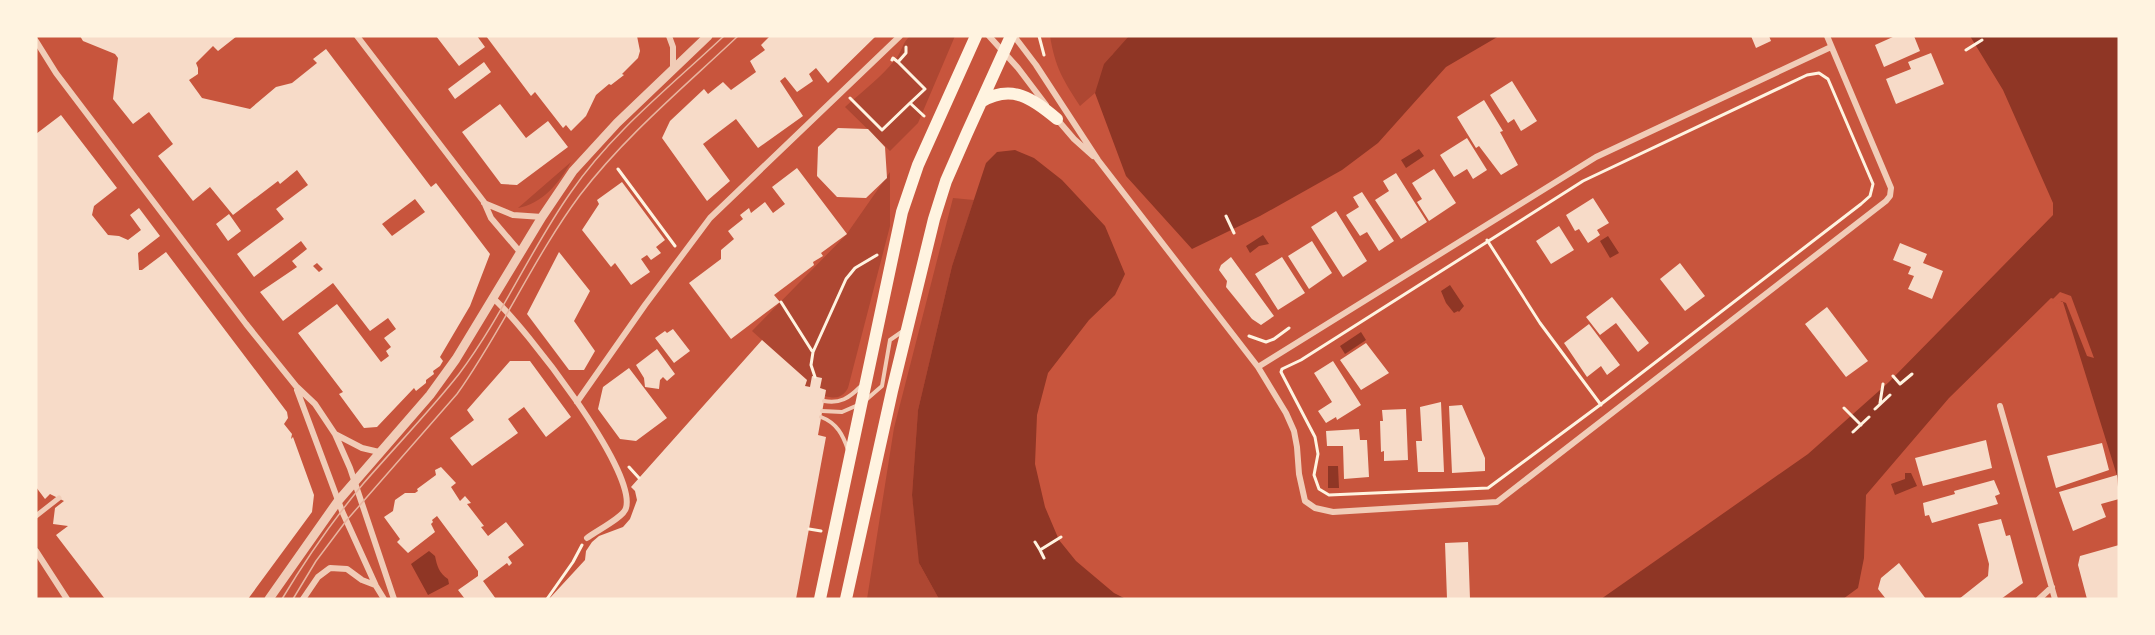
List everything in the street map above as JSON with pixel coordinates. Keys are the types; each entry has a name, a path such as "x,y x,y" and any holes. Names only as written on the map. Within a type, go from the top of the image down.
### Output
{"highway":[{"path":"820,599 902,212 918,165 976,36"},
{"path":"846,599 934,219 946,182 1012,36"},
{"path":"981,102 999,94 1019,95 1057,119"}],"street":[{"path":"357,36 484,202 491,218 520,252"},
{"path":"669,36 674,57 673,70"},
{"path":"269,599 338,501 430,395 456,359 494,299 520,252 573,171 595,146 708,36"},
{"path":"577,402 651,296 710,218 900,36"},
{"path":"989,36 1074,139 1098,160"},
{"path":"1012,36 1036,65 1098,160 1257,367 1286,413 1294,431 1305,501 1325,511 1497,502 1890,196 1891,189 1827,36"},
{"path":"36,41 50,63 239,315 296,386 315,404 335,434 354,481 394,599"},
{"path":"1257,367 1596,157 1832,47"},
{"path":"36,50 50,63"},
{"path":"484,202 513,215 542,217"},
{"path":"494,299 518,325 598,430 617,468 626,499 626,510 587,538"},
{"path":"296,386 338,501 384,599"},
{"path":"2000,406 2055,599"},
{"path":"335,434 362,448 379,452"},
{"path":"36,516 59,498"},
{"path":"36,551 67,599"},
{"path":"303,599 318,577 330,568 347,569 362,580 376,586"},
{"path":"2039,599 2052,587"}],"lane":[{"path":"822,411 851,410 882,386 890,340 908,326"},
{"path":"824,401 837,402 846,399 866,382"},
{"path":"821,417 830,420 843,435 850,457"}],"path":[{"path":"1039,36 1045,58"},
{"path":"1966,50 1982,40"},
{"path":"853,101 882,130 924,88 897,62"},
{"path":"1819,73 1828,79 1872,184 1870,196 1600,405 1488,488 1329,495 1319,489 1314,475 1318,454 1315,437 1281,372 1282,369 1301,360 1488,241 1583,181 1808,75 1819,73"},
{"path":"910,103 924,116"},
{"path":"618,169 675,246"},
{"path":"1226,216 1234,233"},
{"path":"1479,228 1540,323 1609,416"},
{"path":"815,377 811,365 813,352 850,272 879,255"},
{"path":"781,302 813,352"},
{"path":"1242,328 1256,340 1266,342 1289,328"},
{"path":"1893,376 1900,384 1912,374"},
{"path":"1880,404 1883,384"},
{"path":"1875,409 1890,395"},
{"path":"1844,408 1861,425"},
{"path":"1853,432 1869,417"},
{"path":"809,529 822,531"},
{"path":"1040,550 1060,537"},
{"path":"547,599 587,538"},
{"path":"1035,542 1044,558"}],"shaded area":[{"path":"910,36 955,36 918,123 890,151 845,107 890,66"},
{"path":"1050,36 1132,36 1112,55 1095,93 1080,106 1060,73"},
{"path":"1129,36 1499,36 1446,67 1378,143 1342,170 1260,216 1192,249 1126,176 1095,93 1104,64"},
{"path":"1970,36 2119,36 2119,482 2063,302 2051,298 1949,398 1866,495 1864,558 1858,588 1843,599 1601,599 1808,454 1889,382 2053,215 2053,203 2003,90"},
{"path":"1419,149 1424,156 1406,168 1401,160"},
{"path":"1015,150 1034,158 1062,180 1105,226 1125,274 1115,295 1089,320 1048,373 1037,415 1035,464 1045,507 1059,540 1076,561 1114,593 1126,599 939,599 919,563 912,495 918,410 952,266 986,163 997,152"},
{"path":"571,162 549,191 535,202 518,208"},
{"path":"890,172 890,226 848,388 838,397 825,396 826,390 820,388 822,379 813,376 810,387 805,386 807,380 752,331 846,235"},
{"path":"953,198 974,200 952,266 918,410 912,495 920,565 939,599 867,599 894,428"},
{"path":"1263,235 1269,244 1259,246 1250,253 1246,246"},
{"path":"1608,236 1619,253 1610,258 1600,241"},
{"path":"1450,285 1464,306 1459,312 1454,313 1446,303 1441,291"},
{"path":"1361,332 1366,340 1345,354 1340,346"},
{"path":"1328,466 1338,466 1339,488 1328,488"},
{"path":"1905,473 1911,473 1917,486 1895,495 1891,484 1905,479"},
{"path":"429,551 435,556 439,569 448,579 449,584 428,595 411,564"}],"pier":[{"path":"2060,292 2071,296 2094,358 2087,356 2066,303 2061,301 2059,304 2052,301 2003,349"}],"building":[{"path":"80,36 237,36 218,51 213,46 196,63 198,74 189,80 202,98 250,109 276,87 292,83 317,63 313,59 326,49 431,187 436,183 490,254 470,306 440,357 443,361 440,366 433,371 434,374 426,380 426,383 416,391 414,388 377,427 364,428 339,394 343,392 298,333 337,304 381,362 389,356 386,351 391,347 384,338 396,329 388,318 370,331 333,283 283,321 260,292 297,267 292,261 307,249 301,241 254,277 237,254 284,219 276,209 308,185 297,170 280,184 278,181 233,215 210,187 193,201 158,156 173,144 149,112 133,124 113,99 118,58 115,54 83,41","holes":["415,199 425,212 392,236 382,224","317,263 323,269 319,272 313,266"]},
{"path":"436,36 477,36 485,47 459,66"},
{"path":"486,36 637,36 640,51 638,58 622,74 624,75 596,95 586,116 571,131 566,125 563,128 535,92 531,96"},
{"path":"770,36 876,36 828,83 816,68 809,74 813,81 797,92 785,77 780,81 803,116 758,148 736,119 703,144 730,181 707,201 662,138 670,121 704,89 708,94 723,82 731,90 756,72 750,61 765,50 761,45"},
{"path":"1751,36 1769,36 1771,41 1756,48"},
{"path":"1895,36 1914,36 1920,51 1884,67 1875,45"},
{"path":"1931,53 1944,84 1896,104 1886,79 1911,69 1908,62"},
{"path":"484,62 491,72 455,99 448,89"},
{"path":"1512,81 1537,121 1521,131 1514,119 1508,123 1490,95"},
{"path":"1484,100 1503,131 1500,132 1518,165 1501,175 1479,146 1476,148 1457,117"},
{"path":"500,104 526,138 548,121 568,147 517,185 501,184 462,132"},
{"path":"61,115 117,188 94,206 92,215 108,235 128,240 141,230 130,215 139,208 160,236 138,253 139,270 166,252 287,412 288,418 284,424 292,434 291,439 293,437 314,495 312,512 248,599 105,599 56,535 68,526 53,524 55,508 64,501 50,494 45,499 36,487 36,134"},
{"path":"838,128 868,129 885,147 887,178 866,198 837,197 817,176 818,147"},
{"path":"1467,138 1487,170 1473,179 1467,169 1454,177 1440,155"},
{"path":"797,168 847,234 821,253 823,256 813,262 814,265 774,295 780,302 731,339 689,283 721,259 721,250 734,239 728,231 743,219 740,215 749,208 751,213 765,202 773,213 785,204 772,187"},
{"path":"1434,169 1456,203 1429,221 1417,202 1422,199 1412,183"},
{"path":"1396,173 1427,222 1401,239 1375,200 1389,191 1383,181"},
{"path":"622,182 665,240 656,247 661,253 651,260 647,255 641,259 650,272 631,285 615,263 611,267 582,230 599,204 597,200"},
{"path":"1362,192 1394,241 1379,251 1367,232 1360,236 1346,215 1359,207 1353,197"},
{"path":"1593,198 1609,223 1597,230 1600,235 1588,243 1579,229 1575,231 1566,215"},
{"path":"1336,211 1367,261 1343,277 1311,227"},
{"path":"229,214 241,231 228,241 216,224"},
{"path":"1559,226 1574,250 1551,264 1536,241"},
{"path":"1312,241 1332,273 1309,289 1288,256"},
{"path":"1900,243 1927,254 1923,263 1943,271 1932,299 1908,289 1914,276 1908,274 1911,267 1893,260"},
{"path":"559,252 590,291 574,321 595,351 584,370 569,370 527,314"},
{"path":"1231,257 1274,316 1261,325 1252,319 1226,287 1227,281 1219,270 1221,265"},
{"path":"1282,257 1305,293 1278,310 1255,274"},
{"path":"1680,263 1705,296 1685,311 1660,279"},
{"path":"1612,297 1649,343 1638,352 1616,323 1600,335 1586,317"},
{"path":"1827,307 1868,361 1846,377 1805,324"},
{"path":"1589,324 1620,365 1607,375 1601,366 1587,377 1564,343"},
{"path":"673,329 690,351 674,363 655,338"},
{"path":"762,340 807,380 805,386 810,387 812,376 822,378 820,388 826,390 818,435 826,437 796,599 549,599 585,560 586,551 592,542 599,536 623,527 630,519 637,500 635,491 631,487"},
{"path":"1366,343 1389,373 1361,390 1340,360"},
{"path":"657,349 675,374 667,381 663,377 660,380 659,389 645,387 644,378 636,365"},
{"path":"510,361 530,361 571,417 546,437 524,407 508,419 518,433 472,466 450,438 474,420 467,410"},
{"path":"1333,361 1361,405 1337,420 1336,417 1326,423 1318,411 1332,402 1314,373"},
{"path":"629,368 667,418 636,441 620,439 598,409 603,387"},
{"path":"1441,402 1444,472 1418,472 1416,441 1422,441 1420,407"},
{"path":"1462,405 1485,458 1485,471 1452,473 1449,406"},
{"path":"1406,409 1408,460 1384,461 1384,451 1381,452 1382,410"},
{"path":"1359,429 1360,440 1367,440 1369,477 1344,479 1343,446 1327,446 1326,431"},
{"path":"1986,440 1992,468 1923,486 1915,458"},
{"path":"2102,443 2109,470 2056,488 2047,456"},
{"path":"441,467 456,483 451,487 460,501 465,496 471,503 467,504 484,526 481,527 488,536 506,522 524,545 508,557 512,563 509,566 507,563 483,581 496,599 465,599 458,590 478,576 478,571 437,516 431,524 435,532 408,553 397,542 400,539 384,517 393,511 395,500 405,493 418,491 417,489 436,475 435,470"},
{"path":"2117,475 2119,499 2101,504 2106,517 2073,531 2059,492"},
{"path":"1994,480 2000,494 1995,496 1998,504 1932,523 1929,515 1925,516 1923,503 1955,494 1954,491"},
{"path":"2001,519 2006,536 2010,535 2023,583 2001,599 1959,599 1988,576 1989,564 1978,524"},
{"path":"1468,542 1470,599 1447,599 1445,543"},
{"path":"2119,545 2119,599 2087,599 2078,565 2080,556"},
{"path":"1899,563 1926,599 1886,599 1878,589 1881,578"}],"tram line":[{"path":"282,599 320,540 352,498 459,374 489,330 556,214 587,170 643,110 724,36"},
{"path":"293,599 316,561 346,521 457,394 489,345 563,219 597,173 676,93 738,36"}]}
